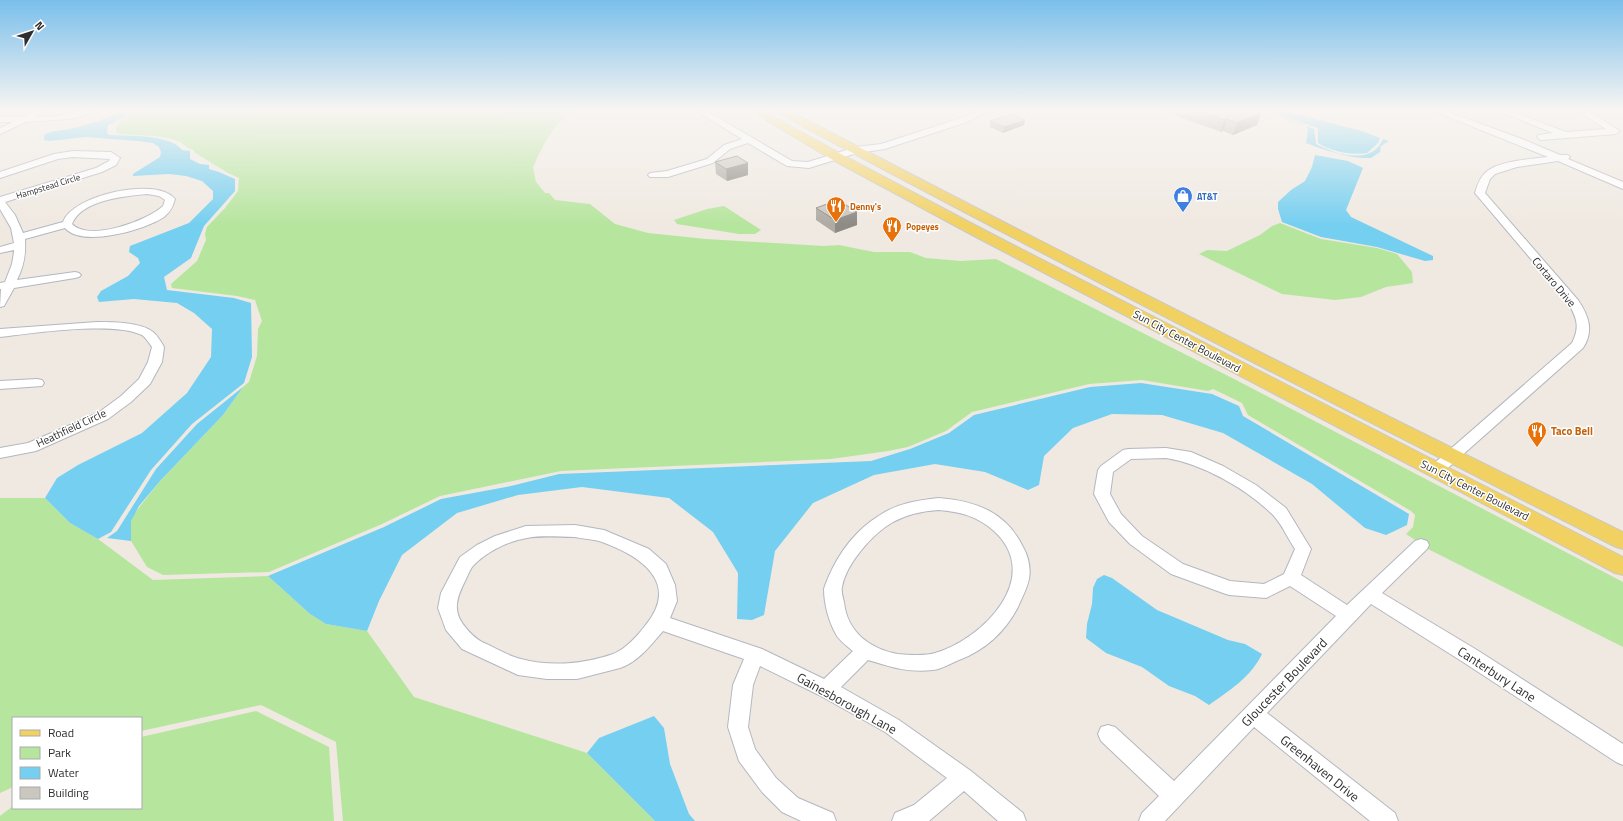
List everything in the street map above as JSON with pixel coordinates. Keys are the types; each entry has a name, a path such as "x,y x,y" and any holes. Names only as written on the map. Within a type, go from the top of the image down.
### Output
{"main road":[{"name":"Sun City Center Boulevard","path":"822,148 1623,567"},
{"name":"Sun City Center Boulevard","path":"853,148 1028,241 1451,456 1623,540"},
{"path":"906,193 934,202 1007,240 1028,241"}],"street":[{"path":"653,176 668,174 710,161 716,158 720,151 725,148"},
{"path":"763,148 790,164 809,165 856,150 871,148"},
{"path":"1538,148 1623,182"},
{"path":"1543,148 1623,186"},
{"name":"Hampstead Circle","path":"0,175 42,161 68,155 111,155 115,158 113,163 99,170 0,201"},
{"name":"Cortaro Drive","path":"1436,470 1578,345 1584,332 1581,316 1574,303 1480,193 1484,180 1492,172 1562,158"},
{"path":"0,250 67,224 70,216 84,206 103,198 126,193 147,191 162,194 170,199 168,208 156,217 137,226 113,232 91,233 74,231 67,224"},
{"path":"0,201 14,222 20,241 18,264 5,286 0,303"},
{"path":"5,286 76,275"},
{"name":"Heathfield Circle","path":"0,333 94,326 124,326 148,334 158,347 155,362 145,381 126,399 103,416 31,447 0,453"},
{"path":"0,385 37,384"},
{"path":"1166,453 1186,456 1218,470 1251,490 1280,512 1303,549 1291,578 1266,591 1229,588 1177,570 1136,540 1115,518 1102,494 1106,470 1128,454 1166,453"},
{"path":"940,504 962,506 990,518 1010,536 1020,557 1021,578 1014,597 1004,616 988,633 966,649 934,662 899,662 865,651 844,632 836,613 833,588 840,570 852,550 867,533 887,518 915,506 940,504"},
{"path":"575,531 604,536 643,554 660,569 666,585 668,601 659,622 641,644 620,660 577,671 547,671 518,667 469,644 452,625 447,608 450,593 466,562 483,549 501,540 526,532 575,531"},
{"name":"Gloucester Boulevard","path":"1150,821 1348,615 1421,545"},
{"path":"1291,578 1348,615"},
{"name":"Canterbury Lane","path":"1370,594 1470,656 1623,755"},
{"name":"Gainesborough Lane","path":"659,622 755,655 826,689 892,726 964,778 1015,821"},
{"path":"826,689 865,651"},
{"path":"755,655 743,685 738,727 746,754 769,785 790,805 825,821"},
{"name":"Greenhaven Drive","path":"1254,714 1387,821"},
{"path":"1108,734 1174,796"},
{"path":"903,821 922,813 964,778"}],"green space":[{"path":"542,148 533,167 536,182 545,193 549,193 555,200 590,204 615,224 648,233 706,239 824,246 839,245 874,252 910,252 926,258 961,261 996,259 1238,381 1623,582 1623,647 1430,550 1406,534 1413,527 1415,515 1411,511 1248,415 1242,403 1213,389 1208,391 1142,380 1089,384 972,412 946,431 908,447 888,451 831,459 561,471 440,496 382,524 269,572 163,575 147,567 131,541 131,521 134,514 160,481 223,415 243,387 249,382 257,356 258,329 262,321 255,300 237,296 172,288 171,284 197,261 206,240 205,234 207,227 225,208 238,191 239,178 228,173 194,152 194,150 190,149"},
{"path":"724,206 761,230 755,234 739,234 677,224 674,220 707,209"},
{"path":"1280,223 1321,239 1377,248 1397,254 1412,272 1413,283 1386,287 1361,297 1335,300 1282,294 1199,254 1207,250 1227,251 1260,235 1272,226"},
{"path":"0,498 45,498 70,523 98,539 153,580 268,576 310,614 326,624 367,631 414,697 587,753 655,821 343,821 336,742 261,705 142,731 142,717 12,717 12,787 0,793"},
{"path":"256,711 329,747 334,821 0,821 0,816 12,807 12,809 142,809 142,737"}],"water":[{"path":"160,148 180,148 190,151 190,159 200,164 209,165 209,169 235,179 235,191 204,226 191,258 164,277 167,290 234,298 251,303 252,357 244,383 192,424 151,470 111,532 98,539 70,523 45,498 57,478 78,465 142,433 187,393 211,357 212,329 194,313 177,303 134,299 99,302 97,297 101,291 128,276 140,263 138,258 129,252 130,246 189,223 213,199 213,191 202,181 186,176 169,174 133,176 133,174 160,157 161,152"},
{"path":"1321,148 1353,156 1371,153 1376,148 1381,148 1380,152 1371,158 1346,156"},
{"path":"1330,148 1372,148 1367,153 1354,154"},
{"path":"1315,155 1348,161 1363,168 1346,210 1351,217 1433,256 1433,260 1425,261 1377,247 1321,237 1282,222 1278,209 1278,202 1291,190 1305,181 1312,167"},
{"path":"1141,383 1212,394 1239,406 1243,416 1409,514 1407,525 1386,535 1365,528 1312,484 1223,433 1162,415 1112,414 1073,428 1044,456 1039,485 1028,490 985,472 935,464 874,475 813,503 775,551 764,615 752,620 737,619 738,573 713,532 669,498 582,487 518,495 457,513 402,555 379,601 367,631 326,624 310,614 268,576 384,527 441,499 511,486 559,474 871,461 910,449 949,433 974,415 1090,387"},
{"path":"243,387 223,415 160,481 139,506 131,521 131,541 107,538 117,531 156,469 197,424"},
{"path":"1104,575 1112,578 1157,610 1228,640 1245,644 1262,654 1246,677 1209,705 1195,696 1169,686 1142,667 1106,653 1086,638 1087,624 1092,604 1093,588 1097,579"},
{"path":"654,716 664,728 670,764 689,814 695,821 655,821 587,753 599,738"}],"building":[{"path":"737,156 748,163 726,169 715,162"},
{"path":"838,200 857,212 835,220 816,208"}],"place":[{"name":"AT&T","path":"1183,213"},
{"name":"Denny's","path":"836,223"},
{"name":"Popeyes","path":"892,243"},
{"name":"Taco Bell","path":"1537,448"}]}
